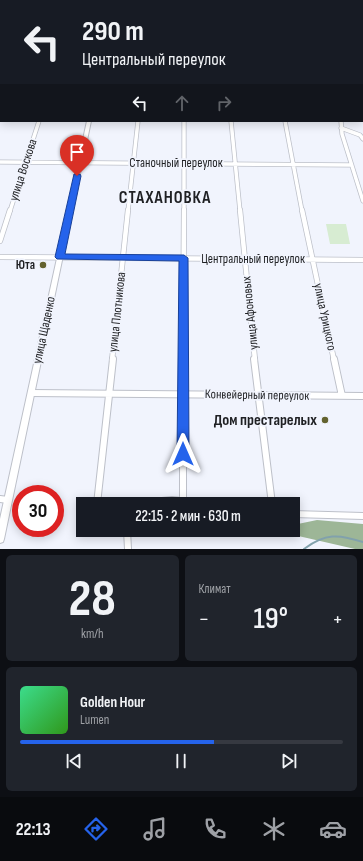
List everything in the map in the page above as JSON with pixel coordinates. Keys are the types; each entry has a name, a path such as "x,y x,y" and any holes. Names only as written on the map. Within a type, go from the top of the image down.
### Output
{"street":[{"name":"улица Воскова","path":"0,241 39,122"},
{"name":"улица Щаденко","path":"0,539 89,122"},
{"name":"улица Плотникова","path":"98,497 138,122"},
{"path":"183,497 184,122"},
{"name":"улица Афоновых","path":"231,122 258,395 271,497"},
{"name":"улица Урицкого","path":"285,122 292,164 342,396"},
{"path":"341,122 341,128 363,201"},
{"path":"341,128 360,134 363,139"},
{"name":"Станочный переулок","path":"0,162 352,165"},
{"name":"Центральный переулок","path":"0,256 363,260"},
{"name":"Конвейерный переулок","path":"31,393 363,396"},
{"path":"0,499 8,500"},
{"path":"300,514 363,516"},
{"path":"127,537 128,549"}],"green space":[{"path":"326,224 346,224 350,244 330,244"},
{"path":"317,520 363,524 363,549 355,549 300,536 300,524"}],"waterway":[{"path":"304,549 319,540 332,536 347,537 363,542"}],"place":[{"name":"Юта","path":"43,265"},
{"name":"Дом престарелых","path":"325,420"}],"district":[{"name":"СТАХАНОВКА","path":"165,198"}],"route":[{"path":"77,176 60,257 184,258 183,454"}]}
